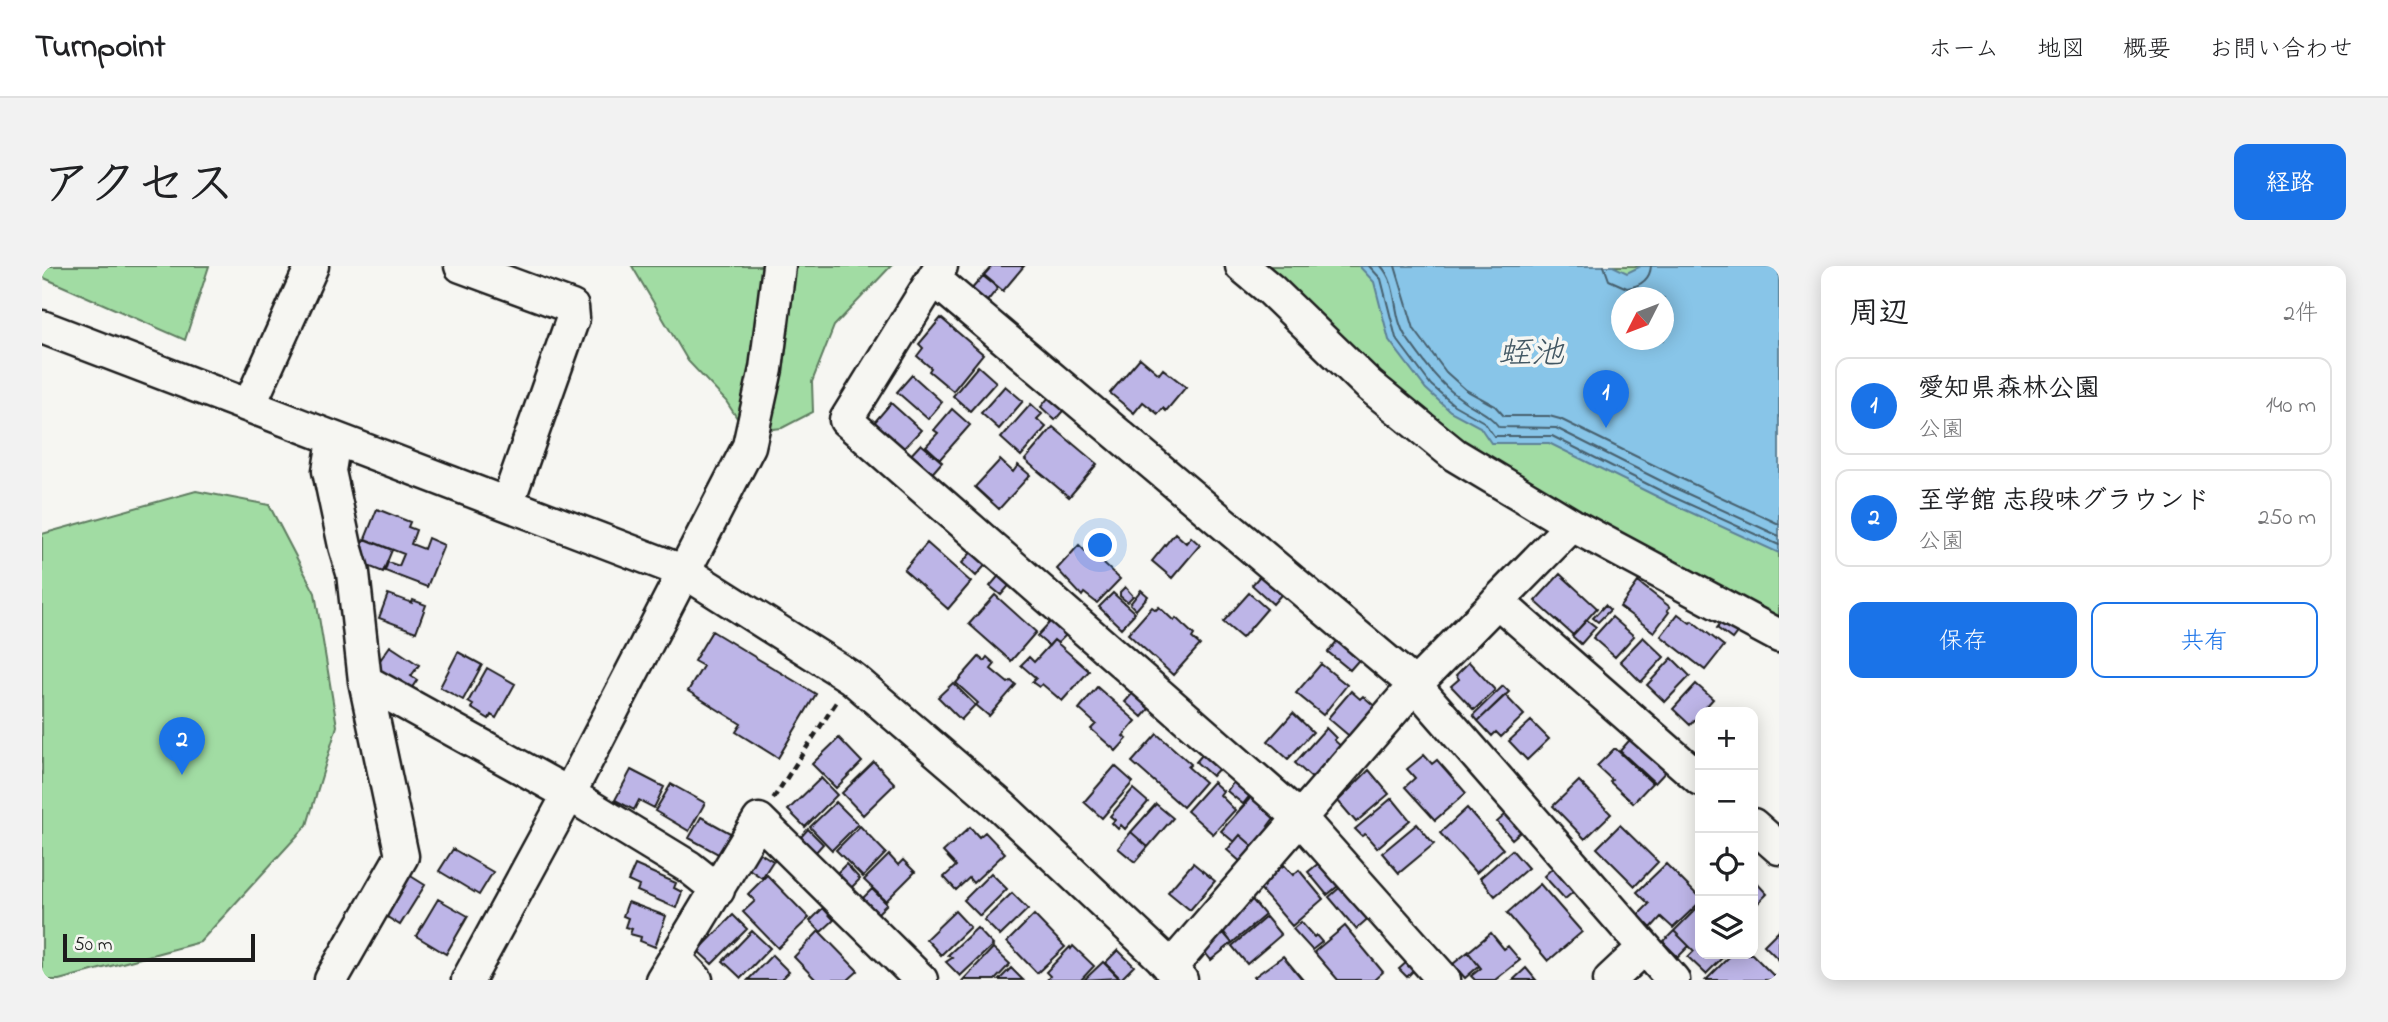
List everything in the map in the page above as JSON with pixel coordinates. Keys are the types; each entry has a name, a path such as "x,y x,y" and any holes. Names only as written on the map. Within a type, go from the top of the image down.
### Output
{"street":[{"path":"249,406 312,266"},
{"path":"461,266 572,307 573,318 507,504"},
{"path":"468,980 569,794 749,446 766,369 779,266"},
{"path":"1241,266 1270,290 1368,385 1455,455 1572,525 1779,636"},
{"path":"1444,980 1300,818 846,420 937,273 1415,685 1673,980"},
{"path":"42,327 685,572 852,678 1001,806 1176,974 1300,818 1415,685 1572,525"},
{"path":"331,980 402,856 365,681 353,573 329,471 334,440"},
{"path":"1497,601 1695,775"},
{"path":"365,681 569,794 689,867 718,890"},
{"path":"678,973 718,890 759,820 921,980"},
{"path":"1758,829 1779,848"},
{"path":"1610,980 1644,948"}],"path":[{"path":"759,820 852,678"}],"green space":[{"path":"42,266 209,266 185,340 42,277"},
{"path":"632,266 891,266 834,326 812,382 813,412 782,428 773,429 762,424 739,421 726,401 688,361"},
{"name":"蛭池","path":"1251,266 1779,266 1779,629 1462,449"},
{"path":"196,491 269,505 315,593 337,726 307,825 200,942 59,980 42,980 42,534"}],"water":[{"name":"蛭池","path":"1359,266 1613,266 1627,273 1641,266 1779,266 1779,553 1549,443 1491,443 1480,427 1450,411 1426,389 1389,340 1374,282"}],"building":[{"path":"992,266 1024,266 1003,291 984,275"},
{"path":"983,276 998,288 985,304 970,291"},
{"path":"941,318 983,354 953,391 929,371 931,368 917,356 923,348 919,344"},
{"path":"1140,358 1159,374 1163,369 1186,387 1166,411 1163,408 1158,414 1143,402 1134,413 1110,393"},
{"path":"978,366 996,382 970,411 953,396"},
{"path":"912,375 942,402 928,419 897,392"},
{"path":"1005,386 1023,401 999,429 981,413"},
{"path":"1053,392 1068,405 1055,420 1041,407"},
{"path":"891,403 921,430 902,450 873,424"},
{"path":"1031,404 1042,414 1037,419 1046,427 1021,456 1001,438"},
{"path":"952,409 970,425 940,459 926,446 938,433 934,430"},
{"path":"1053,427 1097,464 1069,497 1025,460"},
{"path":"921,444 942,462 929,477 908,458"},
{"path":"1000,460 1013,472 1018,465 1030,475 999,509 975,487"},
{"path":"377,509 410,522 408,527 416,530 411,544 424,549 428,538 444,545 427,587 385,571 388,562 399,566 404,554 365,539"},
{"path":"1175,533 1186,543 1191,537 1200,545 1172,578 1152,561"},
{"path":"365,539 392,550 383,572 368,566 362,542"},
{"path":"927,543 971,582 948,609 904,570"},
{"path":"1079,545 1087,553 1089,550 1120,579 1097,603 1084,593 1082,596 1057,569"},
{"path":"974,549 988,562 976,576 962,563"},
{"path":"1266,569 1287,588 1273,604 1252,585"},
{"path":"1002,572 1013,581 1001,595 990,586"},
{"path":"1560,574 1597,608 1573,635 1535,601"},
{"path":"1638,582 1670,607 1654,632 1620,607"},
{"path":"1125,587 1133,596 1127,602 1120,596"},
{"path":"1141,590 1148,596 1136,610 1130,604"},
{"path":"1113,593 1135,613 1121,628 1099,607"},
{"path":"1249,593 1267,609 1242,638 1223,622"},
{"path":"388,594 426,605 416,632 379,618"},
{"path":"995,595 1036,632 1011,661 969,624"},
{"path":"1605,605 1610,610 1598,622 1593,618"},
{"path":"1152,607 1156,610 1159,607 1174,621 1176,618 1194,635 1192,638 1200,645 1173,675 1128,634"},
{"path":"1678,614 1690,623 1692,621 1724,646 1705,670 1661,636"},
{"path":"1727,615 1742,626 1732,639 1717,628"},
{"path":"1612,617 1634,636 1615,657 1593,638"},
{"path":"1587,620 1596,627 1581,644 1572,636"},
{"path":"1051,621 1066,635 1058,643 1054,640 1049,646 1037,636"},
{"path":"712,631 816,694 778,758 736,732 741,724 688,691 703,666 694,661"},
{"path":"1342,635 1364,654 1350,670 1328,652"},
{"path":"1643,637 1664,657 1641,682 1620,661"},
{"path":"1054,640 1089,671 1062,701 1042,684 1039,687 1032,682 1036,678 1021,665 1029,657 1034,662"},
{"path":"390,646 419,665 411,676 417,680 409,692 378,672 380,669 376,666"},
{"path":"458,652 482,665 463,700 440,687"},
{"path":"979,657 984,661 987,657 995,664 991,669 1008,683 1011,681 1016,685 989,716 956,683"},
{"path":"1672,658 1690,676 1665,702 1647,685"},
{"path":"1469,662 1495,690 1474,710 1451,686 1459,679 1456,675"},
{"path":"1321,664 1347,685 1323,715 1296,693"},
{"path":"487,668 515,684 496,718 491,715 489,719 471,708 473,705 468,702"},
{"path":"953,683 975,705 961,720 938,697"},
{"path":"1696,684 1713,699 1706,707 1695,707 1695,719 1690,725 1673,709"},
{"path":"1503,686 1509,692 1478,721 1473,715"},
{"path":"1097,687 1136,721 1123,736 1127,739 1116,751 1091,729 1096,724 1079,709"},
{"path":"1138,687 1155,702 1142,717 1125,702"},
{"path":"1351,691 1360,699 1363,696 1379,710 1354,740 1328,718"},
{"path":"1505,695 1524,715 1501,737 1496,732 1492,736 1478,721"},
{"path":"1293,713 1313,732 1288,759 1268,741"},
{"path":"1531,721 1549,739 1527,760 1509,741"},
{"path":"1326,728 1343,748 1315,781 1295,763"},
{"path":"1157,734 1191,764 1188,767 1205,782 1183,807 1132,762"},
{"path":"1635,734 1670,767 1655,783 1620,751"},
{"path":"839,738 862,762 836,788 812,764"},
{"path":"1208,748 1224,763 1212,776 1196,762"},
{"path":"1614,749 1652,783 1633,803 1597,766"},
{"path":"1424,755 1432,764 1437,760 1466,793 1435,820 1405,787 1415,778 1407,769"},
{"path":"874,762 895,784 863,815 842,793"},
{"path":"1115,766 1133,782 1102,818 1084,802"},
{"path":"631,770 664,787 654,808 639,800 634,810 615,800"},
{"path":"1369,770 1389,794 1356,822 1338,801"},
{"path":"1239,775 1255,789 1243,804 1227,791"},
{"path":"821,778 837,795 805,827 788,810"},
{"path":"1579,781 1611,814 1585,839 1553,806"},
{"path":"1213,782 1223,791 1220,795 1235,810 1213,834 1187,811"},
{"path":"671,784 705,803 689,831 655,811"},
{"path":"1133,789 1148,802 1125,829 1121,825 1118,829 1112,823 1115,820 1110,816"},
{"path":"1253,795 1266,806 1264,809 1274,818 1268,826 1272,829 1255,848 1240,835 1234,842 1221,831"},
{"path":"1392,798 1410,820 1377,848 1365,834 1362,836 1355,829"},
{"path":"836,802 858,824 832,850 810,827"},
{"path":"1156,804 1173,818 1148,847 1131,832"},
{"path":"1467,808 1503,849 1476,873 1440,833"},
{"path":"1512,809 1526,827 1512,839 1497,822"},
{"path":"701,817 732,834 720,855 689,838"},
{"path":"1417,824 1434,844 1399,873 1382,853"},
{"path":"1620,825 1658,862 1635,886 1597,848"},
{"path":"860,826 886,853 863,877 836,850"},
{"path":"970,827 979,837 985,832 1005,853 973,883 969,878 956,890 944,877 956,866 943,852"},
{"path":"808,829 823,844 815,853 800,838"},
{"path":"1131,832 1148,847 1135,862 1118,848"},
{"path":"1240,835 1255,848 1242,863 1227,850"},
{"path":"453,849 493,872 479,895 439,871"},
{"path":"1512,850 1528,868 1495,896 1480,878"},
{"path":"757,851 773,861 762,878 746,867"},
{"path":"889,855 898,865 903,860 915,872 886,901 864,880"},
{"path":"1325,858 1344,881 1327,895 1308,872"},
{"path":"1559,862 1580,886 1565,899 1544,876"},
{"path":"1193,863 1215,881 1190,910 1168,892"},
{"path":"846,864 860,879 849,890 835,875"},
{"path":"1666,864 1695,893 1695,907 1673,928 1661,917 1651,928 1638,915 1649,904 1637,892"},
{"path":"635,865 676,883 674,888 682,892 676,908 637,891 639,886 628,881"},
{"path":"1284,865 1293,875 1299,870 1323,899 1292,926 1258,887"},
{"path":"991,873 1007,889 980,916 964,900"},
{"path":"409,875 425,885 400,925 384,915"},
{"path":"767,875 809,918 778,948 743,912 755,901 748,894"},
{"path":"1345,883 1372,915 1356,929 1329,897"},
{"path":"1540,884 1582,932 1548,961 1507,913"},
{"path":"1758,884 1767,894 1758,903"},
{"path":"872,889 887,904 873,918 858,903"},
{"path":"1012,893 1028,909 1000,936 984,920"},
{"path":"1249,896 1265,915 1232,943 1216,924"},
{"path":"438,899 468,916 446,954 416,936"},
{"path":"628,902 666,916 655,947 640,941 641,937 630,934 632,929 625,927 628,918 623,916"},
{"path":"823,908 834,920 821,932 810,921"},
{"path":"1695,910 1695,959 1721,959 1706,974 1688,957 1694,951 1674,931"},
{"path":"955,911 970,927 941,955 926,939"},
{"path":"733,915 747,929 712,964 698,951"},
{"path":"1034,915 1065,947 1037,973 1007,942"},
{"path":"1266,917 1281,935 1247,964 1232,946"},
{"path":"1301,922 1322,942 1312,950 1293,929"},
{"path":"1345,926 1383,972 1374,980 1338,980 1314,952"},
{"path":"1220,927 1232,943 1211,960 1203,950"},
{"path":"977,928 993,945 960,976 946,962 952,958 948,955"},
{"path":"1779,930 1779,960 1764,945"},
{"path":"752,931 770,948 741,978 723,961"},
{"path":"819,931 858,971 848,980 816,980 794,957"},
{"path":"1674,931 1689,946 1678,957 1663,942"},
{"path":"1491,933 1504,949 1508,946 1520,960 1495,980 1475,980 1471,976 1481,968 1468,952"},
{"path":"1073,946 1094,966 1081,980 1047,980 1050,976 1046,972"},
{"path":"993,948 1010,964 995,980 963,980"},
{"path":"1118,950 1134,966 1121,979 1105,963"},
{"path":"1468,952 1479,966 1465,978 1453,964"},
{"path":"772,955 789,972 781,980 748,980"},
{"path":"1283,956 1303,980 1257,980 1254,977"},
{"path":"1727,959 1757,959 1778,980 1706,980"},
{"path":"1408,961 1415,969 1407,977 1399,969"},
{"path":"1103,962 1119,978 1084,980"},
{"path":"1011,968 1023,980 999,980"},
{"path":"1526,968 1536,980 1513,980"}],"place":[{"name":"愛知県森林公園","path":"1606,428"},
{"name":"至学館 志段味グラウンド","path":"182,775"}]}
